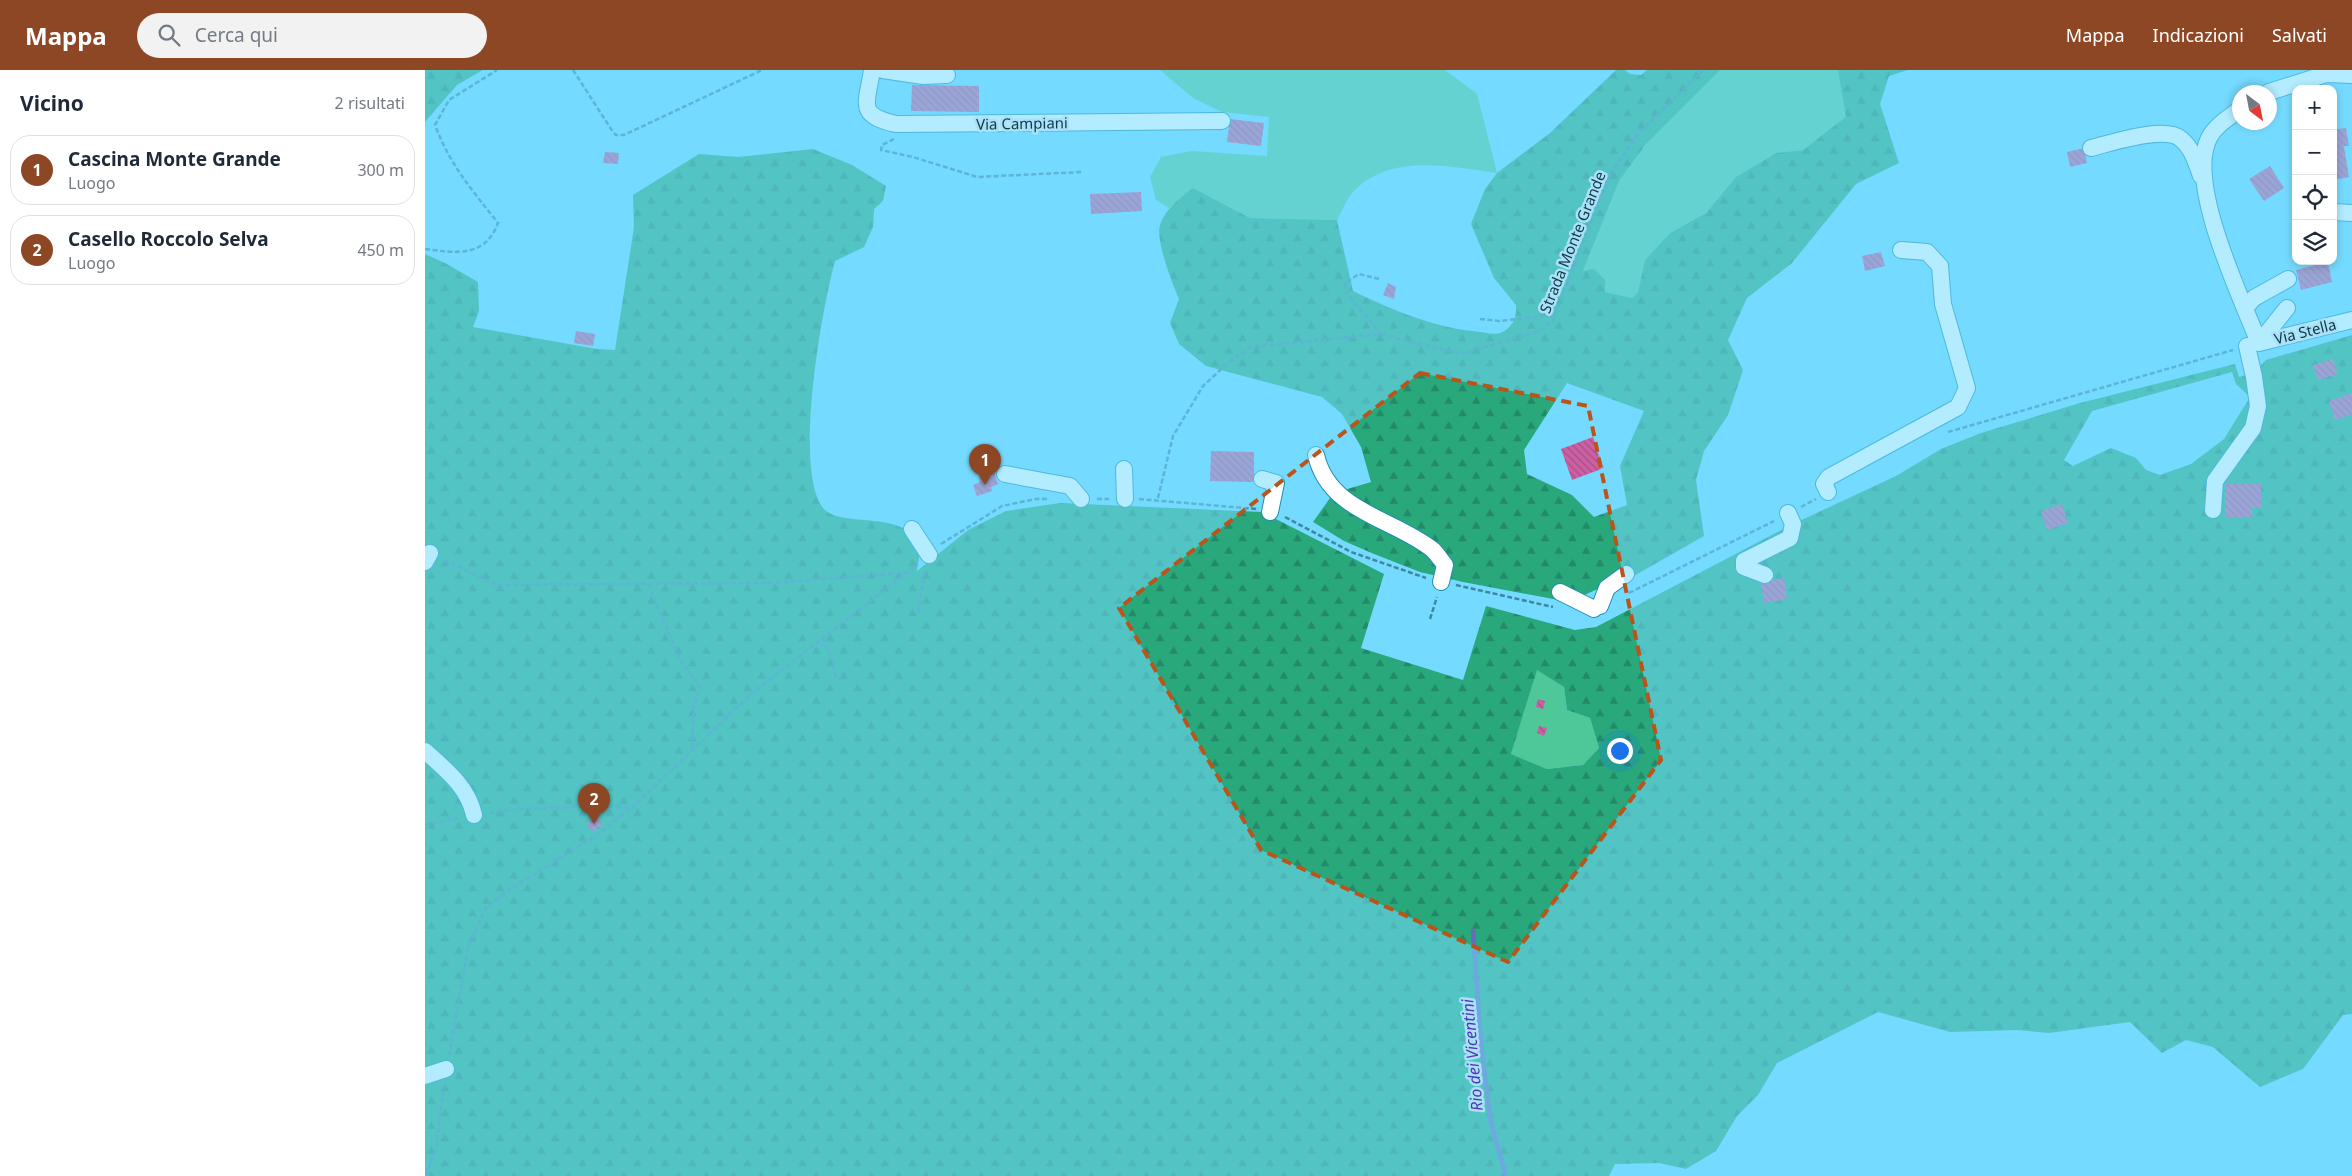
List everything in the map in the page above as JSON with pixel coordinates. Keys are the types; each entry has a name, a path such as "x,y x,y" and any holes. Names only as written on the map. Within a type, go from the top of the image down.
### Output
{"street":[{"name":"Via Campiani","path":"872,70 866,109 871,116 896,124 1221,121"},
{"path":"883,70 923,76 947,75"},
{"path":"2277,89 2326,74 2352,75"},
{"path":"2202,178 2206,145 2209,137 2232,115"},
{"path":"2091,148 2133,137 2164,133 2179,137 2191,150 2202,178 2223,252 2245,308 2253,345 2254,377 2258,406 2253,428 2215,481 2213,510"},
{"path":"2337,212 2352,213"},
{"path":"1828,492 1824,484 1829,477 1958,407 1967,388 1943,304 1940,266 1927,252 1901,250"},
{"path":"2245,308 2254,298 2288,280"},
{"path":"2253,345 2287,308"},
{"name":"Via Stella","path":"2253,345 2352,320"},
{"path":"1316,455 1318,466 1329,486 1350,504 1433,550 1445,564 1441,582"},
{"path":"1124,469 1125,499"},
{"path":"1005,474 1070,486 1081,499"},
{"path":"1262,479 1276,483 1270,512"},
{"path":"1765,575 1744,567 1745,560 1790,538 1793,524 1788,513"},
{"path":"912,530 929,555"},
{"path":"1560,592 1597,608 1607,588 1627,574"},
{"path":"425,751 452,775 469,796 474,815"},
{"path":"425,1076 446,1069"}],"path":[{"path":"425,249 454,253 479,248 493,237 498,223 461,178 444,150 435,125 449,100 497,70"},
{"path":"573,70 613,132 616,135 624,136 762,70"},
{"name":"Strada Monte Grande","path":"1158,499 1173,436 1203,386 1229,362 1251,347 1381,334 1444,350 1465,353 1539,331 1553,322 1609,176 1637,135 1703,70"},
{"path":"897,154 977,177 1082,172"},
{"path":"1379,279 1359,274 1345,283 1347,294 1381,334"},
{"path":"1480,319 1499,322 1556,315"},
{"path":"918,613 929,555"},
{"path":"427,557 496,585 768,583 907,573"},
{"path":"1430,619 1441,582"},
{"path":"648,584 679,658 700,688 694,706 692,751"},
{"path":"822,638 831,658 836,678 843,679"},
{"path":"425,825 437,821 519,809 607,806 631,808 594,837 512,888 486,908 468,947 446,1069 436,1149 425,1176"}],"highlighted area":[{"path":"1420,373 1588,406 1661,760 1508,962 1261,850 1119,608"}],"green space":[{"path":"425,70 483,70 457,85 425,122"},
{"path":"1160,70 1445,70 1477,94 1497,173 1423,165 1386,171 1370,178 1352,193 1337,220 1250,218 1193,188 1169,208 1156,200 1150,177 1161,157 1192,151 1267,156 1269,117 1222,112 1193,98"},
{"path":"1616,70 1625,70 1630,74 1641,75 1647,70 1720,70 1646,144 1619,181 1583,271 1594,269 1605,280 1605,292 1632,298 1638,292 1645,260 1670,233 1706,213 1736,177 1776,153 1803,150 1846,117 1838,70 1908,70 1889,76 1880,104 1899,163 1856,184 1792,263 1747,298 1728,340 1743,370 1728,415 1704,451 1696,480 1704,536 1618,585 1602,587 1569,602 1420,572 1344,541 1313,522 1330,498 1312,467 1310,449 1321,449 1325,465 1344,490 1371,482 1361,447 1342,414 1322,397 1206,366 1179,344 1170,323 1179,299 1165,262 1159,232 1165,214 1193,188 1250,218 1337,220 1353,291 1399,312 1431,323 1464,330 1498,334 1508,328 1513,322 1516,314 1516,305 1494,278 1471,224 1485,189 1497,173 1550,133","holes":["1567,383 1644,411 1620,466 1627,505 1594,517 1572,495 1527,474 1524,450"]},
{"path":"1720,70 1838,70 1847,117 1803,150 1776,153 1736,177 1706,213 1670,233 1645,260 1638,292 1632,298 1605,292 1583,271 1619,181 1646,144"},
{"path":"813,149 852,165 886,186 883,201 874,209 873,227 864,247 835,261 823,314 813,388 810,460 814,488 823,508 832,514 844,518 889,523 902,528 912,535 919,548 920,554 917,571 968,530 1006,511 1060,503 1262,512 1384,574 1361,648 1463,680 1486,606 1575,630 1596,627 1793,524 1896,476 1941,449 1981,433 2080,403 2235,364 2239,377 2253,373 2266,360 2352,335 2352,1014 2343,1015 2303,1069 2260,1087 2213,1047 2186,1040 2162,1053 2130,1022 2049,1033 2017,1030 1950,1032 1878,1012 1777,1063 1758,1095 1737,1116 1716,1151 1686,1169 1659,1163 1615,1164 1609,1176 425,1176 425,254 478,282 479,311 473,327 597,349 615,350 634,227 633,195 699,154 738,157","holes":["2232,372 2236,384 2250,397 2224,439 2191,464 2160,475 2146,470 2136,458 2111,448 2073,466 2064,460 2092,411","1537,670 1564,687 1567,710 1590,718 1599,748 1583,765 1547,769 1511,754"]},
{"path":"1537,669 1564,687 1567,710 1590,718 1599,748 1583,765 1547,769 1511,754"}],"building":[{"path":"912,85 979,86 979,112 911,111"},
{"path":"1230,119 1264,123 1261,146 1227,142"},
{"path":"2346,128 2349,146 2344,146 2349,177 2337,179 2337,130"},
{"path":"2084,148 2087,163 2070,167 2067,152"},
{"path":"605,152 619,153 618,164 603,163"},
{"path":"2270,166 2284,188 2264,201 2249,179"},
{"path":"1141,192 1142,211 1091,214 1090,194"},
{"path":"1881,252 1885,266 1865,271 1862,256"},
{"path":"2316,265 2329,265 2332,282 2301,290 2296,270"},
{"path":"1388,283 1396,287 1394,299 1383,295"},
{"path":"576,331 595,334 593,346 574,343"},
{"path":"2333,359 2338,374 2318,380 2313,365"},
{"path":"2352,393 2352,414 2335,420 2329,401"},
{"path":"1593,437 1604,468 1572,480 1561,449"},
{"path":"1211,451 1254,452 1254,482 1210,481"},
{"path":"994,472 998,484 991,487 992,491 977,496 973,485 980,482 979,477"},
{"path":"2225,484 2261,484 2261,508 2252,508 2252,517 2225,517"},
{"path":"2062,504 2068,523 2047,530 2041,511"},
{"path":"1784,578 1787,599 1764,603 1761,582"},
{"path":"1538,699 1545,701 1543,709 1536,707"},
{"path":"1539,726 1547,728 1544,736 1537,733"},
{"path":"597,816 603,824 592,832 586,824"}],"waterway":[{"name":"Rio dei Vicentini","path":"1473,931 1481,1043 1491,1123 1506,1176"}],"place":[{"name":"Cascina Monte Grande","path":"985,485"},
{"name":"Casello Roccolo Selva","path":"594,824"}]}
